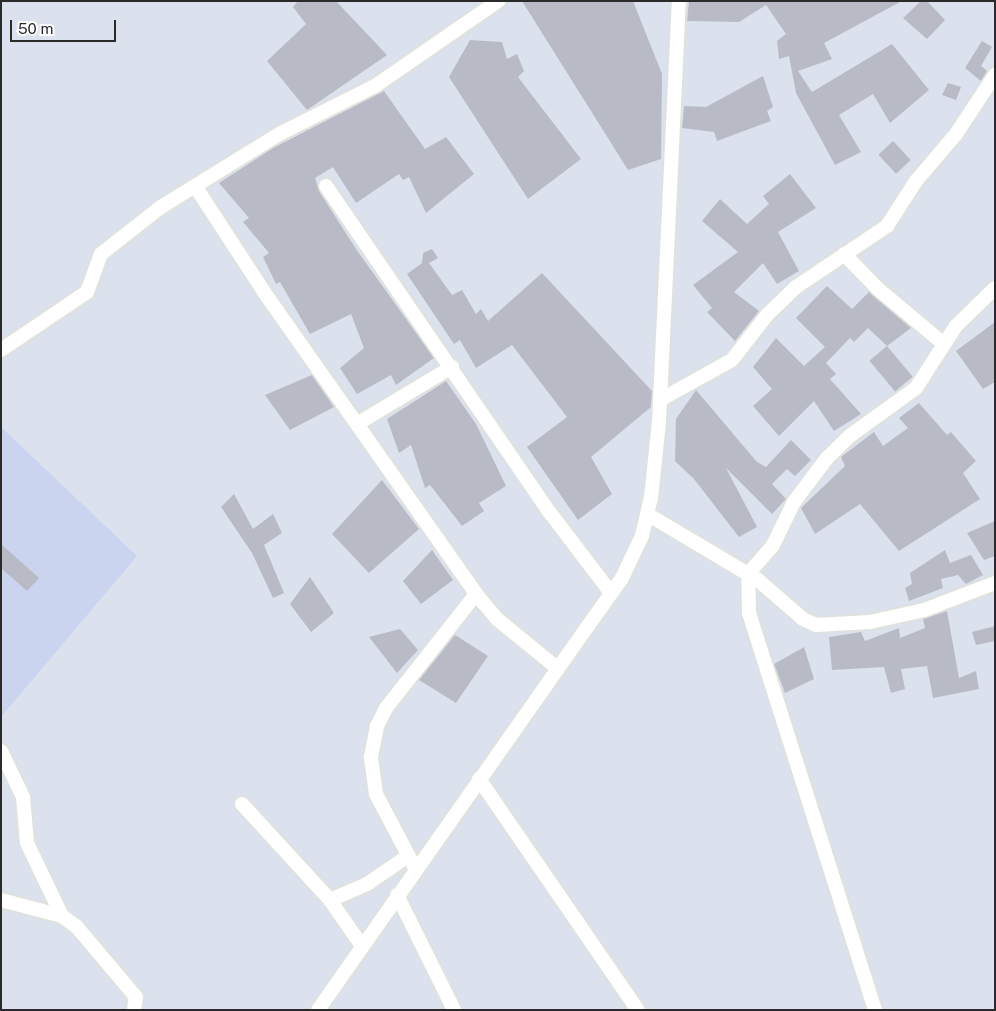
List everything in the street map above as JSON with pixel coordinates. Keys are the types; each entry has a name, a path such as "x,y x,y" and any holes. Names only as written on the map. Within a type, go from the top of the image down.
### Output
{"street":[{"path":"1,350 87,292 101,254 160,207 281,133 375,86 498,1"},
{"path":"318,1010 397,895 412,862 478,779 611,593 633,558 647,514 660,400 679,1"},
{"path":"660,400 732,360 767,315 796,287 844,254 870,240 887,226 916,181 956,134 995,75"},
{"path":"195,186 356,424 476,594 498,619 557,668"},
{"path":"326,186 452,367 551,514 611,593"},
{"path":"844,254 878,289 944,344"},
{"path":"875,1010 749,613 748,574 772,545 794,502 827,458 851,435 916,388 966,313 995,288"},
{"path":"356,424 452,367"},
{"path":"647,514 748,574 803,619 834,626 924,610 995,583"},
{"path":"412,862 376,794 371,757 377,726 386,708 476,594"},
{"path":"2,753 23,796 27,843 62,916 93,944 136,997 134,1010"},
{"path":"478,779 638,1010"},
{"path":"242,804 330,900 362,946"},
{"path":"330,900 412,862"},
{"path":"397,895 454,1010"},
{"path":"1,900 62,916"}],"shaded area":[{"path":"1,427 137,556 1,717"}],"building":[{"path":"298,1 336,1 387,55 307,110 267,61 306,24 293,7"},
{"path":"522,1 633,1 662,74 661,159 628,170"},
{"path":"689,1 902,1 824,43 832,59 798,71 812,92 892,44 929,90 890,123 873,94 839,115 861,152 835,165 796,93 789,56 779,59 777,41 786,34 766,5 739,22 687,21"},
{"path":"921,1 927,1 945,20 927,39 903,18"},
{"path":"470,40 502,42 507,59 517,54 524,71 518,77 581,159 528,199 449,77"},
{"path":"982,41 992,47 981,66 987,71 981,81 965,68"},
{"path":"763,76 773,107 767,111 771,121 717,141 714,132 682,128 684,106 706,107"},
{"path":"948,83 961,87 956,100 942,95"},
{"path":"384,91 425,149 446,137 474,174 426,213 409,177 403,180 399,174 356,203 333,167 315,178 319,191 356,249 434,358 396,385 391,375 357,394 340,368 364,348 351,314 310,334 280,282 276,284 263,257 269,253 243,222 249,218 219,183 273,148"},
{"path":"893,141 911,160 896,174 878,155"},
{"path":"790,174 816,208 778,232 799,271 777,284 763,263 734,292 759,311 735,341 707,312 712,308 693,285 738,252 702,221 720,199 747,224 769,204 763,196"},
{"path":"432,249 438,258 429,263 452,295 462,290 476,314 481,309 488,321 542,273 652,391 651,407 591,457 612,494 578,520 527,447 567,417 512,345 476,368 460,340 454,344 407,274 422,263 423,253"},
{"path":"827,286 852,309 869,292 911,328 887,346 868,328 854,342 850,338 826,363 836,374 830,379 861,414 834,431 814,401 779,436 753,406 772,389 753,367 776,338 804,366 825,347 796,318"},
{"path":"995,322 995,382 983,389 956,351"},
{"path":"887,346 913,377 895,391 869,361"},
{"path":"312,375 334,407 290,430 265,395"},
{"path":"446,381 476,424 506,486 479,503 484,511 462,526 430,485 425,488 411,445 399,453 387,419"},
{"path":"696,390 757,462 766,467 791,440 811,460 795,476 787,469 772,484 786,499 772,514 726,468 757,527 739,537 694,479 675,461 676,419"},
{"path":"919,403 947,435 951,432 976,461 963,473 980,499 899,551 860,504 815,534 801,508 845,466 841,457 874,432 883,446 908,428 899,418"},
{"path":"382,480 419,529 369,573 332,534"},
{"path":"234,494 253,529 273,514 282,533 264,545 284,593 273,598 252,553 221,507"},
{"path":"995,521 995,556 984,560 967,533"},
{"path":"1,544 39,578 27,591 1,568"},
{"path":"432,550 453,580 421,604 403,581"},
{"path":"945,550 950,563 971,555 983,575 966,584 958,575 941,579 943,588 909,601 905,588 912,584 910,573"},
{"path":"310,577 334,613 311,632 290,604"},
{"path":"947,611 959,678 976,671 979,689 933,698 927,666 901,669 905,689 891,693 884,667 832,670 829,637 861,632 865,641 899,628 900,638 925,628 923,619"},
{"path":"995,626 995,641 976,645 972,632"},
{"path":"400,629 418,650 397,673 369,637"},
{"path":"455,635 488,656 456,703 419,680"},
{"path":"804,647 814,679 785,693 774,664"}]}
